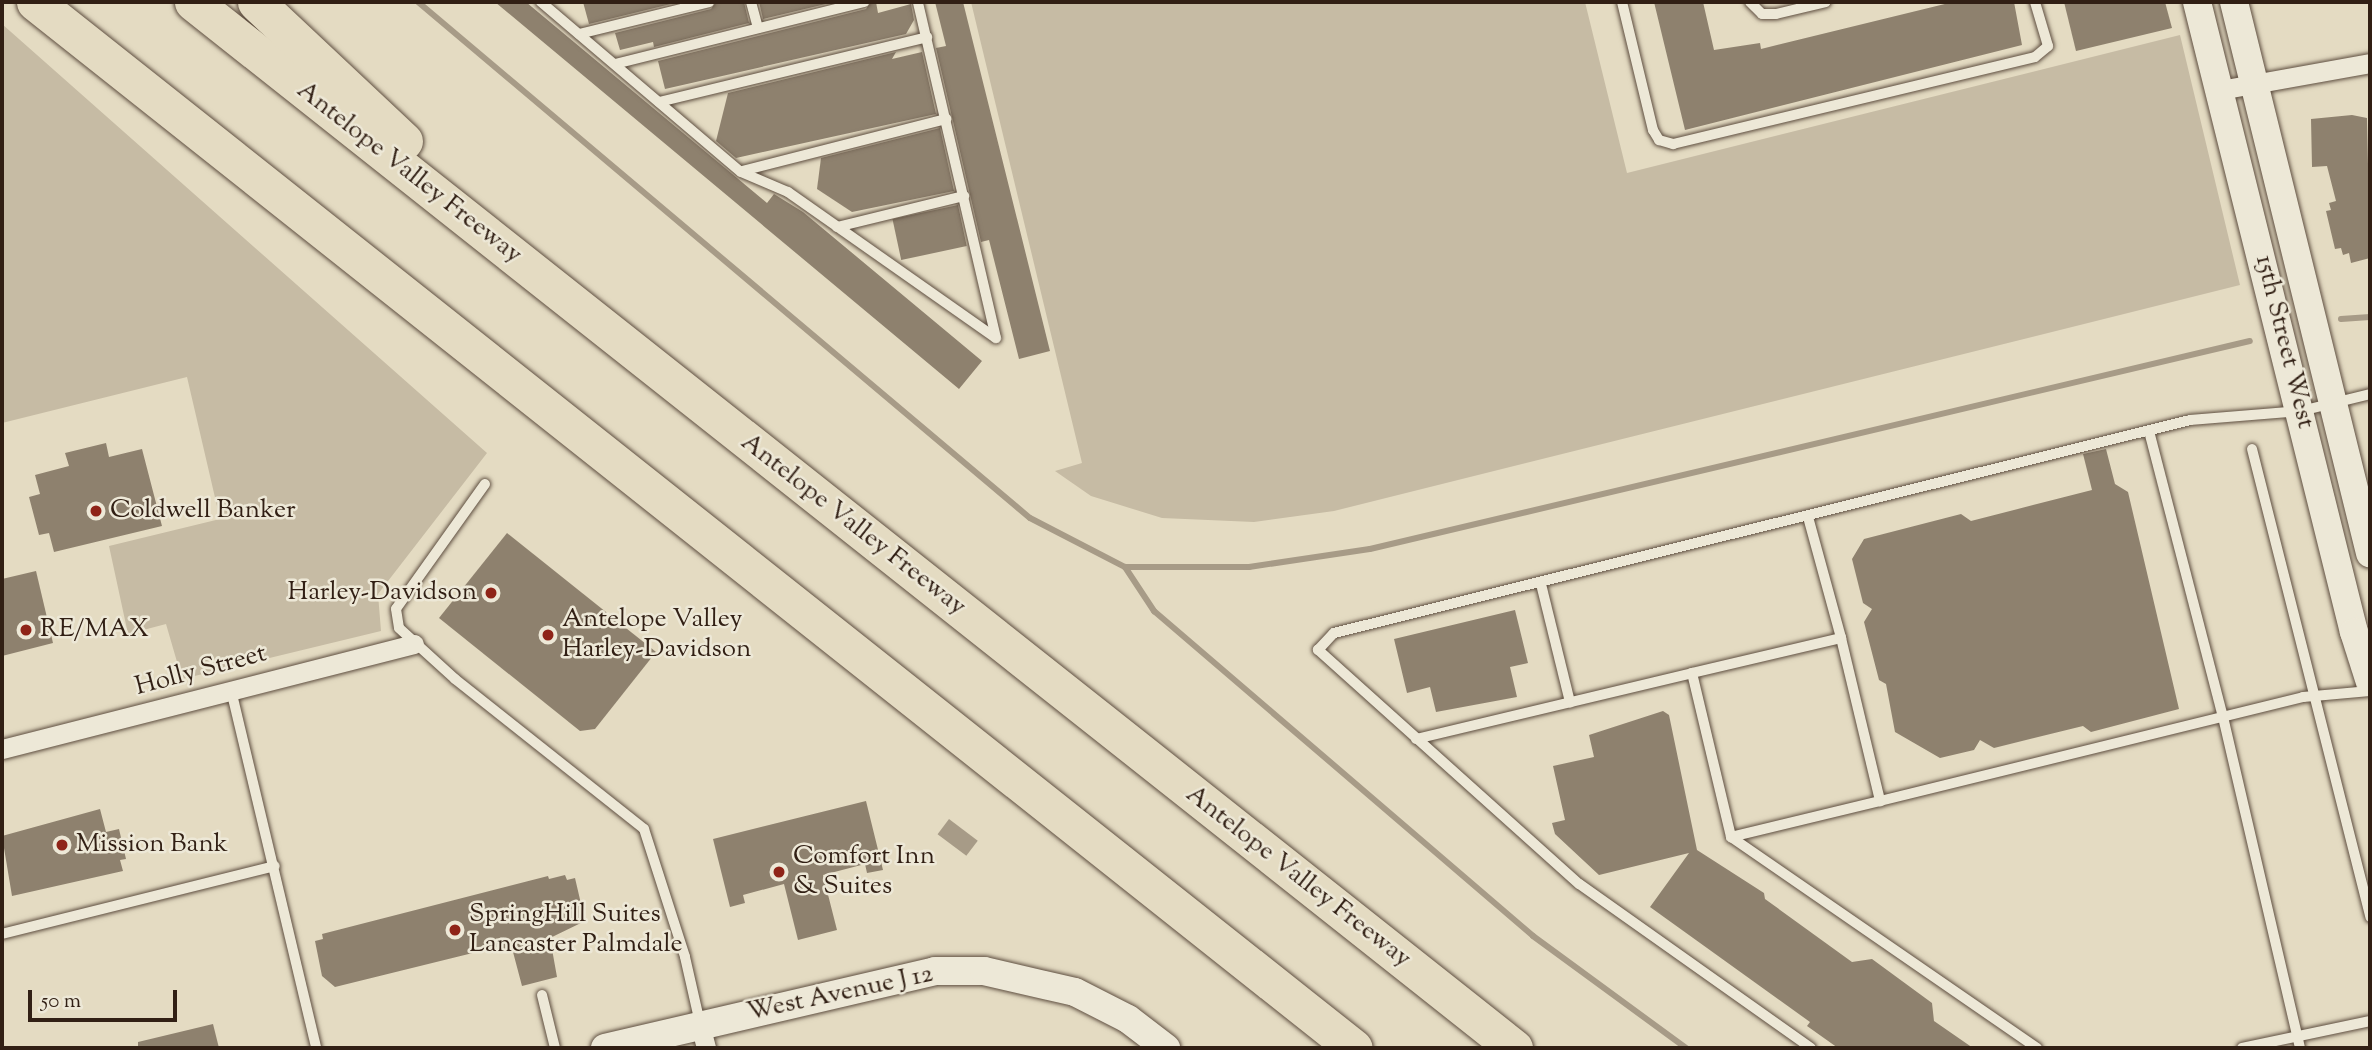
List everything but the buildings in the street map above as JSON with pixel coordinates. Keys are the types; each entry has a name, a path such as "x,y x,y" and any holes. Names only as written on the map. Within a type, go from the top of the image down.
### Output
{"highway":[{"name":"Antelope Valley Freeway","path":"193,2 1514,1048"},
{"path":"256,2 416,152 466,218"},
{"path":"37,3 1354,1048"},
{"path":"1155,890 1317,1048"}],"street":[{"name":"15th Street West","path":"2197,2 2354,632 2370,682"},
{"name":"15th Street West","path":"2234,2 2370,553"},
{"path":"2220,90 2370,63"},
{"name":"Holly Street","path":"2,750 414,644"},
{"name":"West Avenue J 12","path":"605,1048 703,1036 935,971 996,973 1075,992 1128,1019 1166,1048"}],"lane":[{"path":"541,2 741,172 788,192 996,338 918,2"},
{"path":"579,34 709,2"},
{"path":"751,2 758,28"},
{"path":"615,64 864,2"},
{"path":"1622,2 1653,130 1659,140 1673,144 2035,57 2048,47 2035,2"},
{"path":"1750,2 1762,14 1826,2"},
{"path":"659,102 927,37"},
{"path":"741,172 946,118"},
{"path":"837,227 964,196"},
{"path":"1811,1048 1579,884 1318,650 1334,633 1541,584 2190,421 2301,411 2370,394"},
{"path":"2149,431 2223,717 2300,1048"},
{"path":"2252,449 2370,917"},
{"path":"485,484 396,609 399,628 414,644 644,829 681,944 703,1036"},
{"path":"1808,517 1841,638 1880,801"},
{"path":"1541,584 1570,702"},
{"path":"1416,739 1841,638"},
{"path":"1692,673 1731,837 2037,1048"},
{"path":"231,690 275,866 316,1048"},
{"path":"1731,837 2314,696 2370,691"},
{"path":"2,934 275,866"},
{"path":"542,995 555,1048"},
{"path":"2242,1048 2370,1021"}],"shaded area":[{"path":"971,2 1585,2 1627,173 2180,35 2240,285 1334,511 1254,522 1162,518 1091,496 1055,471 1082,463"},
{"path":"2,24 487,453 378,594 381,631 182,679 166,624 128,634 109,546 220,519 187,377 2,423"},
{"path":"949,819 978,841 966,856 938,834"}],"waterway":[{"path":"418,2 1030,518 1125,567 1249,567 1370,549 2250,341"},
{"path":"2341,319 2370,317"},
{"path":"1125,567 1154,611 1533,936 1686,1048"}],"place":[{"name":"Coldwell Banker","path":"96,511"},
{"name":"Harley-Davidson","path":"491,593"},
{"name":"RE/MAX","path":"26,630"},
{"name":"Antelope Valley Harley-Davidson","path":"548,635"},
{"name":"Mission Bank","path":"62,845"},
{"name":"Comfort Inn & Suites","path":"779,872"},
{"name":"SpringHill Suites Lancaster Palmdale","path":"455,930"}]}
